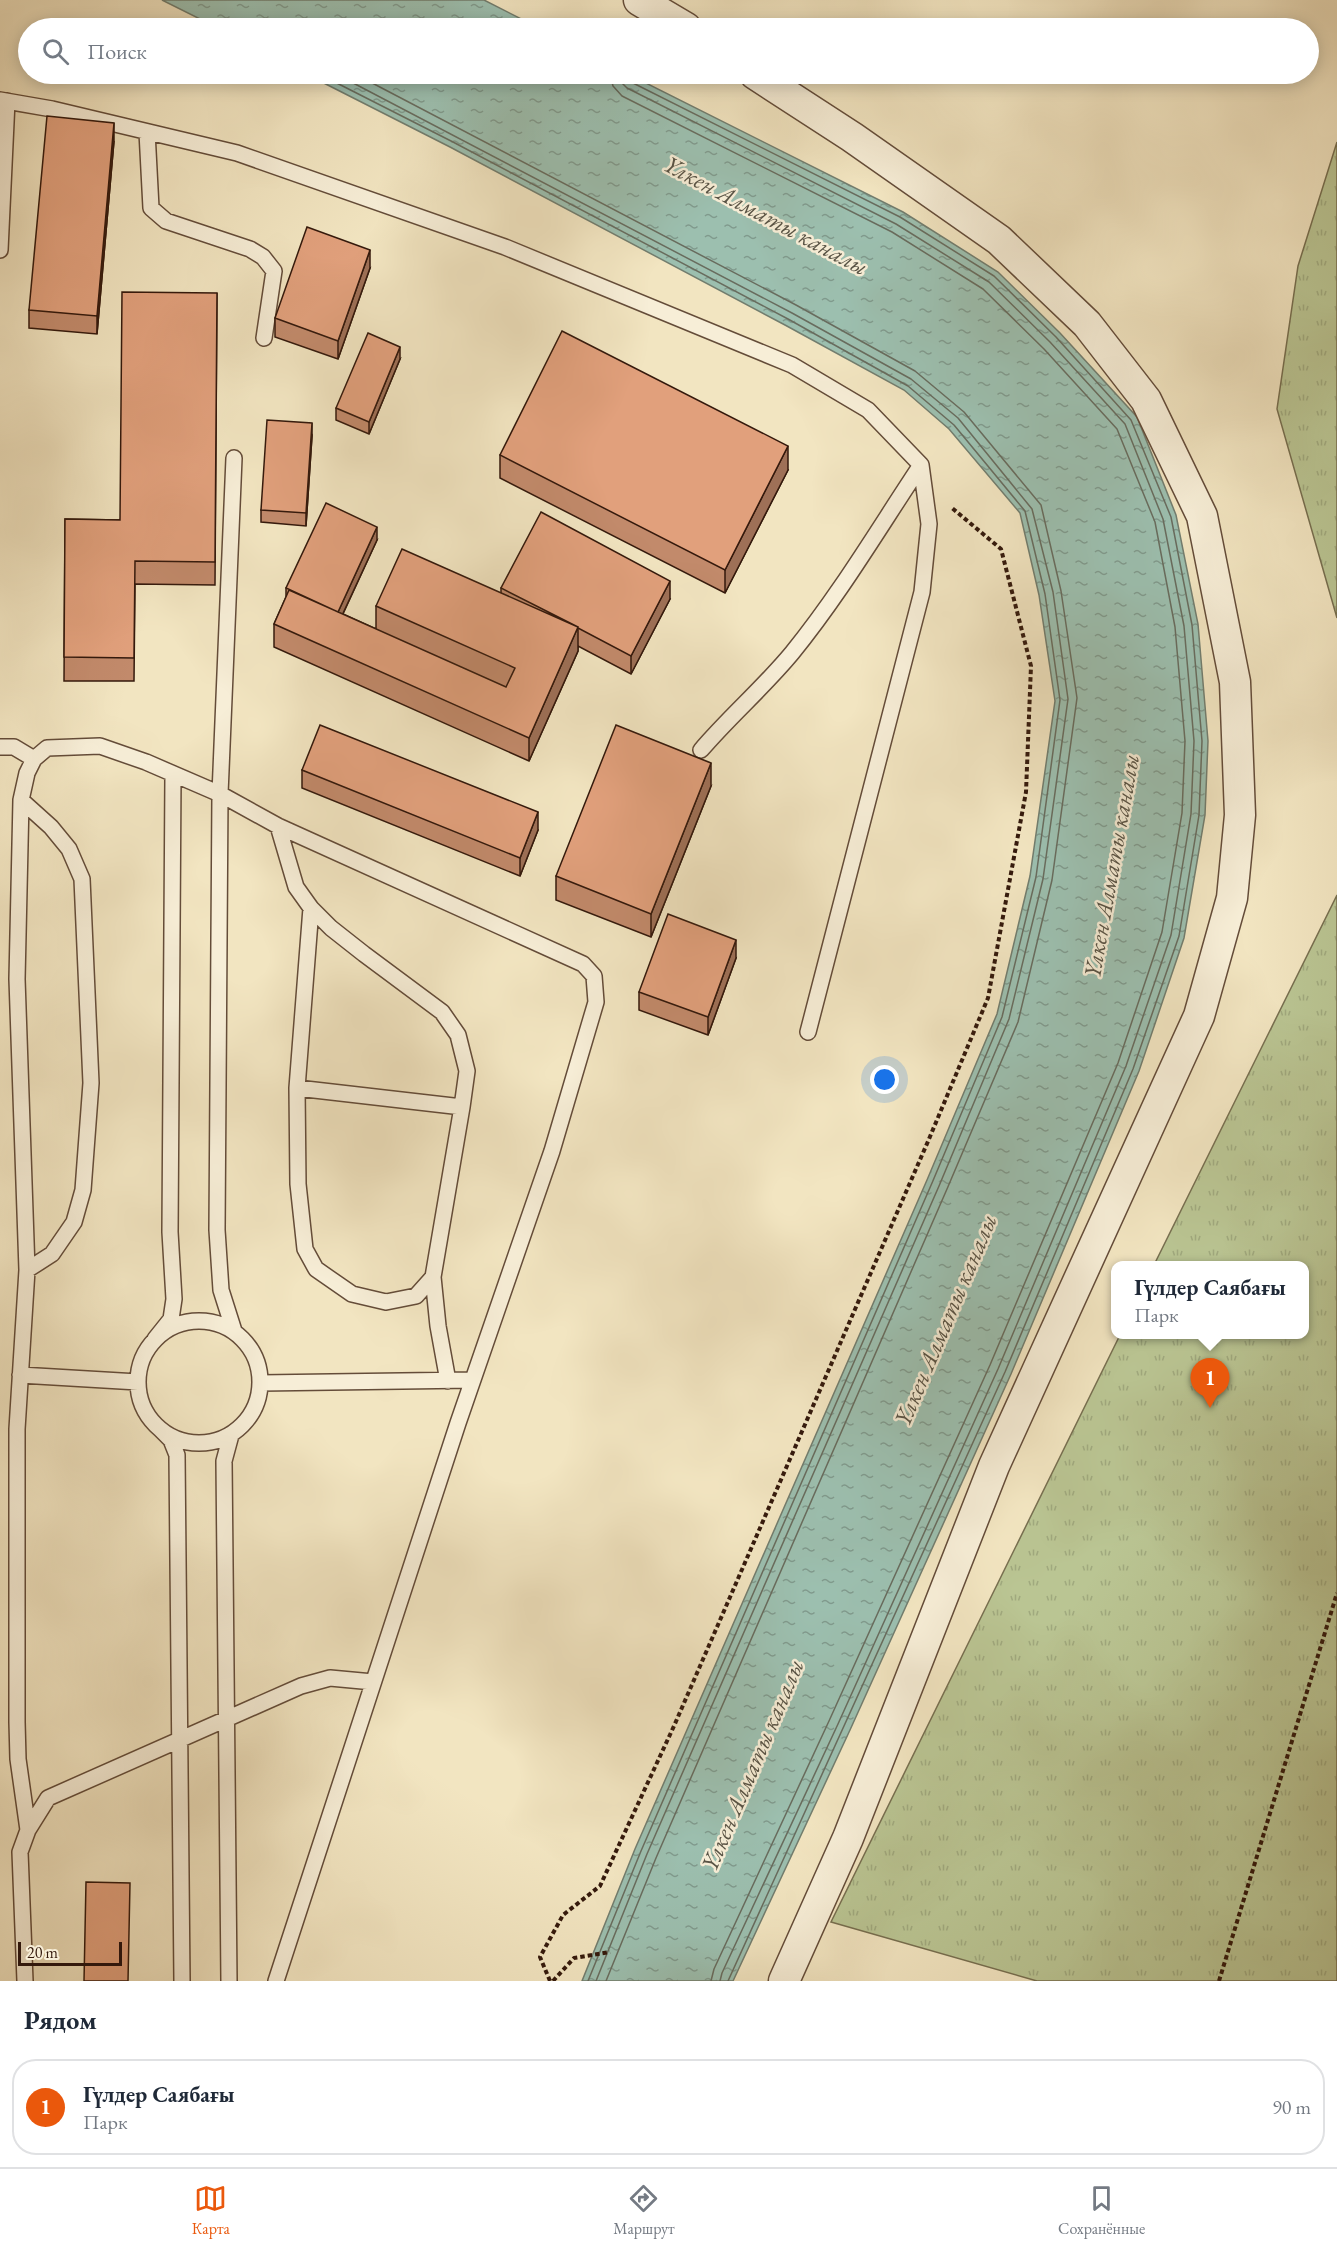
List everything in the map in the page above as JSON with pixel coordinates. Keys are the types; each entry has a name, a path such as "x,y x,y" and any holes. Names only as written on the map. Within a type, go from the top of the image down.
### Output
{"street":[{"path":"639,0 669,18"},
{"path":"771,84 852,136 999,240 1087,324 1146,400 1202,516 1235,682 1240,815 1232,898 1199,1016 994,1466 848,1838 784,1981"}],"lane":[{"path":"0,250 3,100 52,109 237,153 505,247 792,365 868,410 921,465 928,524 922,591 808,1032"},
{"path":"147,132 151,208 166,221 250,249 263,257 274,271 264,338"},
{"path":"234,458 220,794 217,1230 221,1290 234,1331"},
{"path":"701,750 726,721 760,690 840,592 921,465"},
{"path":"28,1830 18,1759 17,1731 17,1429 27,1270 17,979 21,800 27,773 34,759 46,748 100,746 146,762 220,794 278,826 583,964 594,975 596,1002 552,1152 472,1380 276,1981"},
{"path":"0,747 14,747 34,759"},
{"path":"173,775 170,1232 174,1299 171,1319 146,1350 139,1370 138,1382 145,1410 171,1440 177,1455 182,1981"},
{"path":"21,800 51,827 69,849 82,879 91,1083 83,1190 74,1221 52,1254 27,1270"},
{"path":"278,826 296,887 311,908 331,928 442,1012 458,1035 467,1071 433,1277 438,1326 448,1381"},
{"path":"311,908 297,1088 298,1184 305,1249 316,1269 352,1294 386,1302 416,1296 433,1277"},
{"path":"297,1088 462,1107"},
{"path":"155,1339 172,1326 184,1322 206,1320 234,1331 246,1342 257,1360 261,1383 257,1404 241,1428 231,1435 211,1442 190,1443 170,1436 158,1427"},
{"path":"20,1375 138,1382"},
{"path":"261,1383 472,1380"},
{"path":"229,1981 224,1461 231,1435"},
{"path":"26,1981 20,1852 28,1830 48,1798 301,1686 330,1678 373,1682"}],"path":[{"path":"610,1952 574,1958 551,1981 540,1957 563,1915 600,1886 679,1715 988,998 1026,792 1031,666 1001,549 923,485"},
{"path":"1219,1981 1337,1593"}],"green space":[{"path":"1337,142 1337,618 1277,409 1298,266"},
{"path":"1337,895 1337,1981 1037,1981 831,1922 1118,1339 1309,1339 1309,1261 1156,1261"}],"water":[{"path":"162,0 484,0 519,18 198,18"},
{"name":"Үлкен Алматы каналы","path":"326,84 648,84 903,212 998,272 1060,333 1137,417 1176,515 1198,624 1208,741 1205,815 1184,938 1139,1071 1011,1374 850,1730 733,1981 582,1981 635,1849 927,1180 997,1014 1030,876 1055,701 1039,595 1020,513 949,429 904,390 450,147"}],"building":[{"path":"47,116 114,123 97,316 29,310"},
{"path":"307,227 370,250 338,341 275,318"},
{"path":"122,292 217,293 215,562 135,561 134,658 64,657 65,519 120,520"},
{"path":"562,331 788,446 725,570 500,455"},
{"path":"368,333 400,347 369,422 336,408"},
{"path":"267,420 312,423 306,513 261,510"},
{"path":"326,503 377,527 338,612 286,588"},
{"path":"541,512 670,581 631,656 501,588"},
{"path":"402,549 578,627 529,738 274,624 289,590 506,687 515,668 376,606"},
{"path":"320,725 538,812 520,858 302,770"},
{"path":"616,725 711,763 651,914 556,876"},
{"path":"668,914 736,940 708,1017 639,992"},
{"path":"86,1882 130,1883 128,1981 84,1981"}],"place":[{"name":"Гүлдер Саябағы","path":"1210,1408"}]}
